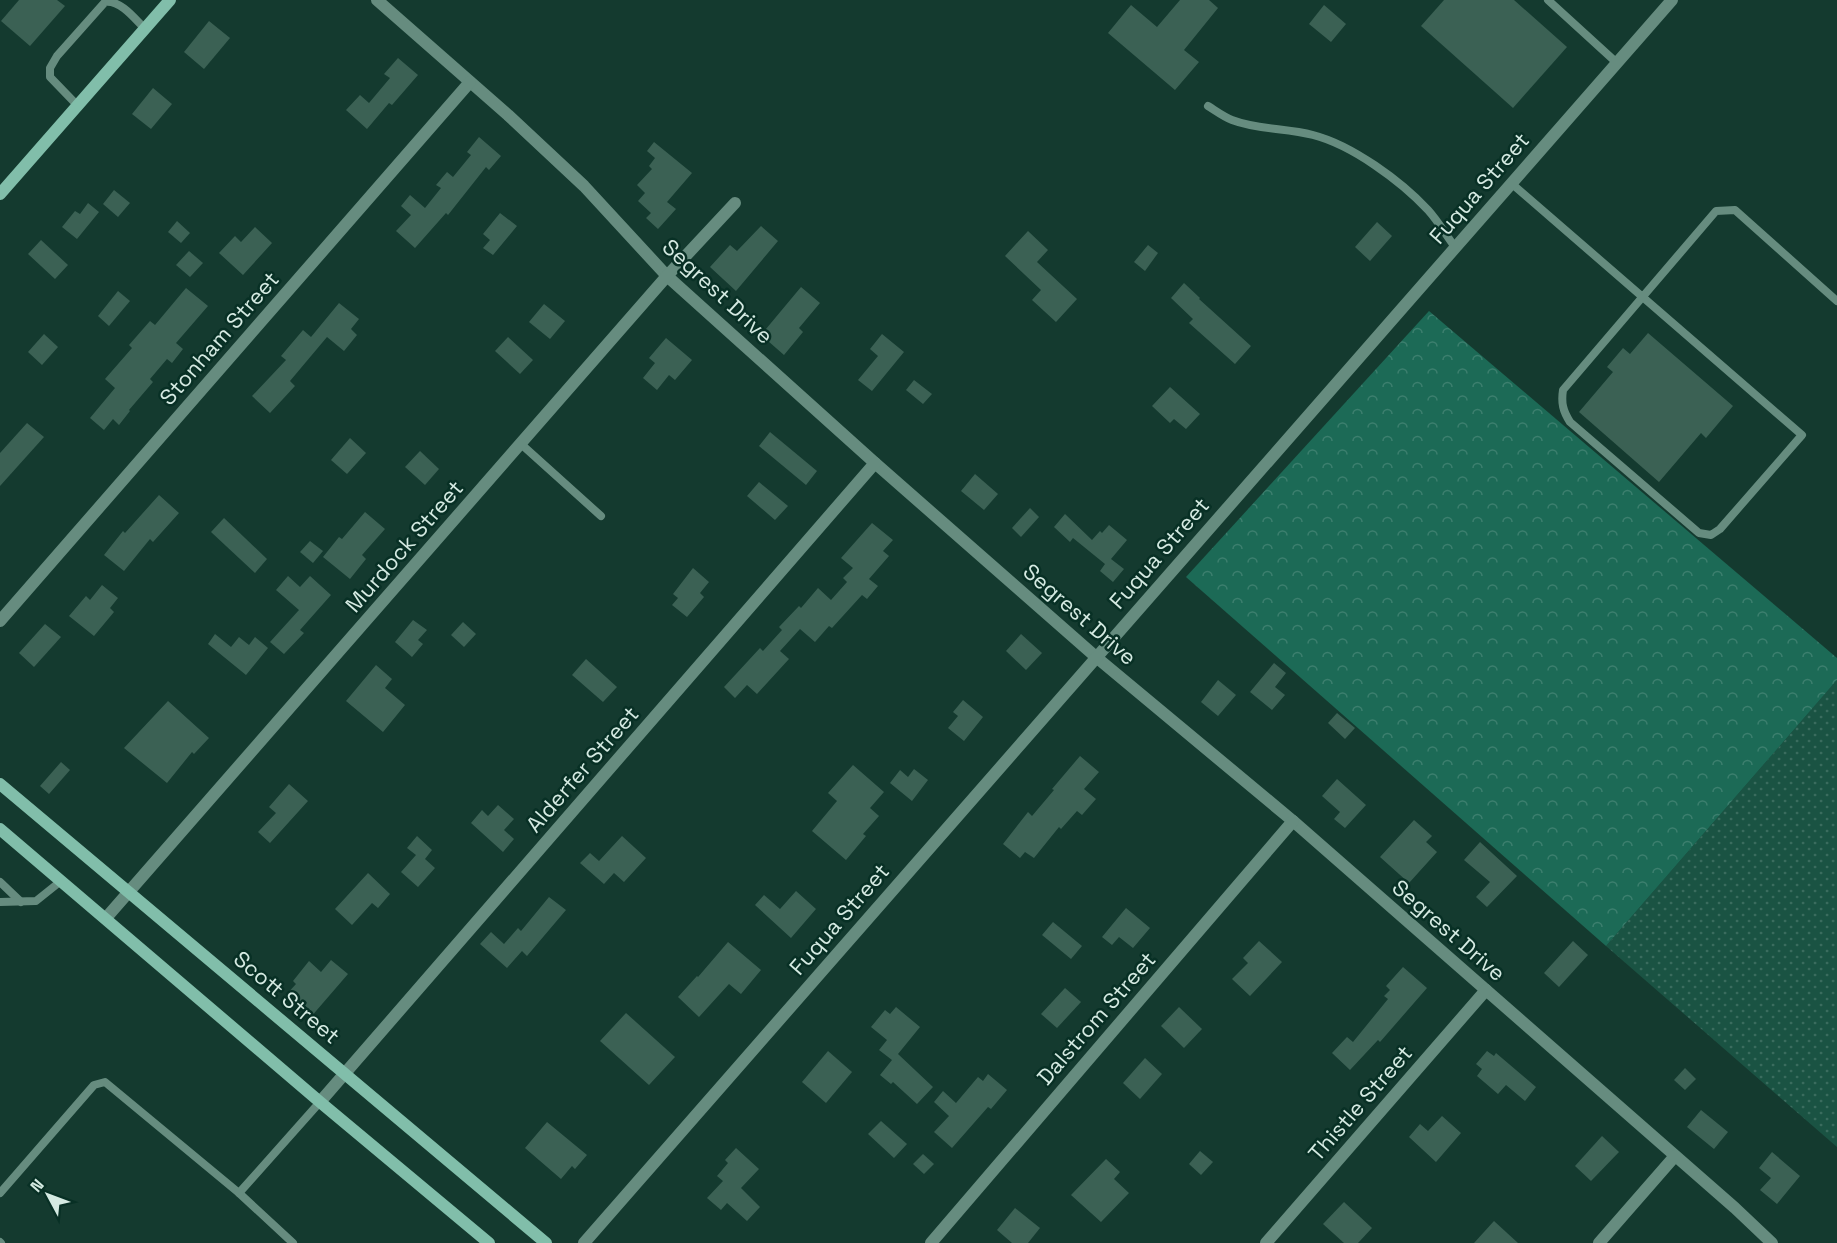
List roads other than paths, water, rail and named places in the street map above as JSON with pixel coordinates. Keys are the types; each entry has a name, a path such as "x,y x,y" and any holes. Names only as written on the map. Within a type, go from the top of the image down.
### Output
{"main road":[{"path":"0,194 170,0"},
{"name":"Scott Street","path":"0,784 546,1243"},
{"path":"0,829 489,1243"}],"street":[{"name":"Segrest Drive","path":"377,0 508,115 584,186 667,276 875,463 1096,657 1293,821 1676,1156 1772,1243"},
{"name":"Fuqua Street","path":"584,1243 1672,0"},
{"name":"Stonham Street","path":"0,621 470,82"},
{"name":"Murdock Street","path":"106,918 667,276 735,203"},
{"name":"Alderfer Street","path":"320,1102 875,463"},
{"name":"Dalstrom Street","path":"931,1243 1293,821"},
{"name":"Thistle Street","path":"1266,1243 1486,990"},
{"path":"1599,1243 1676,1156"}],"lane":[{"path":"1548,0 1617,63"},
{"path":"78,106 50,77 50,68 57,56 105,2 112,1 119,5 145,29"},
{"path":"1208,106 1229,119 1246,125 1296,131 1339,145 1367,161 1413,194 1430,212 1455,247"},
{"path":"1511,183 1643,296 1802,435 1720,529 1711,535 1699,533 1570,422 1561,400 1563,390 1643,296 1716,211 1735,210 1837,300"},
{"path":"521,444 601,516"},
{"path":"0,902 36,901 61,881"},
{"path":"0,882 21,902"},
{"path":"0,1193 94,1085 105,1082 239,1193 293,1243"},
{"path":"239,1193 320,1102"}]}
